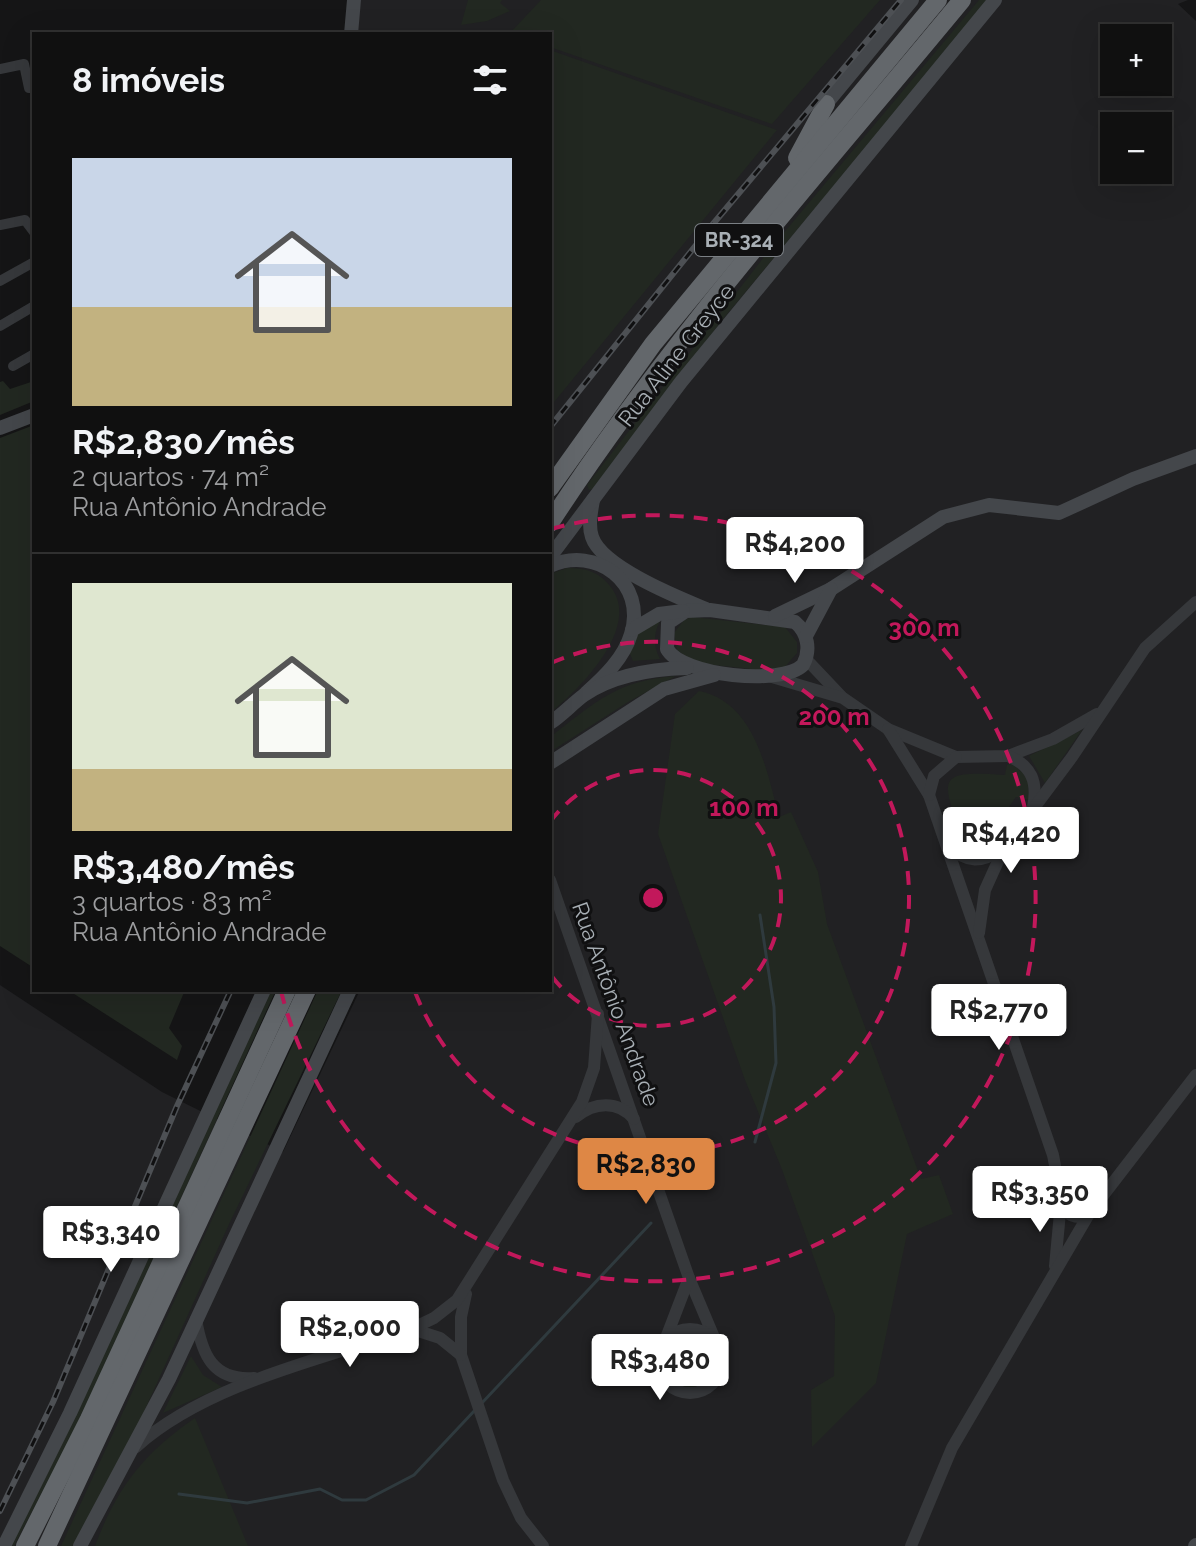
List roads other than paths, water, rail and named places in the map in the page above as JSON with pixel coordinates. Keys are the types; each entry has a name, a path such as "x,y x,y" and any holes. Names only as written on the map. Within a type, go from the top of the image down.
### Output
{"highway":[{"name":"BR-324","path":"552,485 653,344 938,0"},
{"name":"BR-324","path":"552,520 648,384 962,0"},
{"path":"775,195 826,104"},
{"path":"25,1546 89,1419 286,992"},
{"path":"47,1546 306,992"},
{"path":"53,1546 69,1504"}],"main road":[{"path":"351,32 354,0"},
{"path":"826,104 912,0"},
{"name":"Rua Aline Greyce","path":"552,554 769,272 995,0"},
{"path":"0,428 32,416"},
{"path":"775,616 831,589 943,517 989,505 1059,513 1133,479 1196,456"},
{"path":"593,497 590,529 599,549 660,588 710,610"},
{"path":"552,566 580,559 613,571 630,594 632,630 624,651 586,693 552,721"},
{"path":"686,611 668,623 667,649 677,662 724,673 767,676 797,671 806,659 806,636 831,589"},
{"path":"632,630 659,614 710,610 775,616 795,622 806,636"},
{"path":"624,651 633,663 659,669"},
{"path":"586,693 630,675 659,669 694,668"},
{"path":"552,762 664,689 724,673"},
{"path":"4,1546 70,1413 263,992"},
{"path":"80,1546 133,1449 349,992"}],"street":[{"path":"0,69 24,64 29,88 32,88"},
{"path":"0,225 15,219 25,220 32,229"},
{"path":"0,281 32,263"},
{"path":"0,326 32,307"},
{"path":"13,366 32,355"},
{"path":"978,936 985,890 1004,848 1145,648 1196,602"},
{"path":"806,659 843,698 888,729 956,757 1008,756 1053,739 1100,712"},
{"path":"767,676 843,698"},
{"path":"888,729 929,795 1053,1155 1061,1200 1055,1269"},
{"path":"1008,756 1030,770 1036,790 1033,809"},
{"path":"929,795 934,776 956,757"},
{"path":"946,844 972,861 982,861 1004,848"},
{"name":"Rua Antônio Andrade","path":"552,886 689,1278 716,1342"},
{"path":"133,1449 183,1410 411,1329 442,1313 468,1287 573,1119 594,1068 598,1014"},
{"path":"911,1546 952,1448 1055,1269 1092,1210 1196,1075"},
{"path":"573,1119 589,1108 607,1105 624,1109 637,1123"},
{"path":"1053,1155 1097,1196 1092,1210"},
{"path":"1061,1200 1066,1187 1117,1179"},
{"path":"1061,1200 1071,1216 1092,1210"},
{"path":"665,1340 674,1333 691,1329 709,1335 721,1352 720,1374 704,1390 683,1393 664,1381 659,1371 659,1349 689,1278"},
{"path":"468,1287 461,1317 461,1355 511,1499 543,1546"},
{"path":"196,1319 205,1357 216,1370 239,1379 277,1375"},
{"path":"411,1329 440,1338 461,1355"}],"waterway":[{"path":"755,1142 776,1063 774,1007 760,915"},
{"path":"481,1404 651,1223"},
{"path":"179,1494 247,1503 320,1489 342,1500 366,1500 414,1475 476,1409"}],"railway":[{"path":"552,425 713,224 901,0"},
{"path":"0,1511 53,1402 177,1106 230,992"}]}
